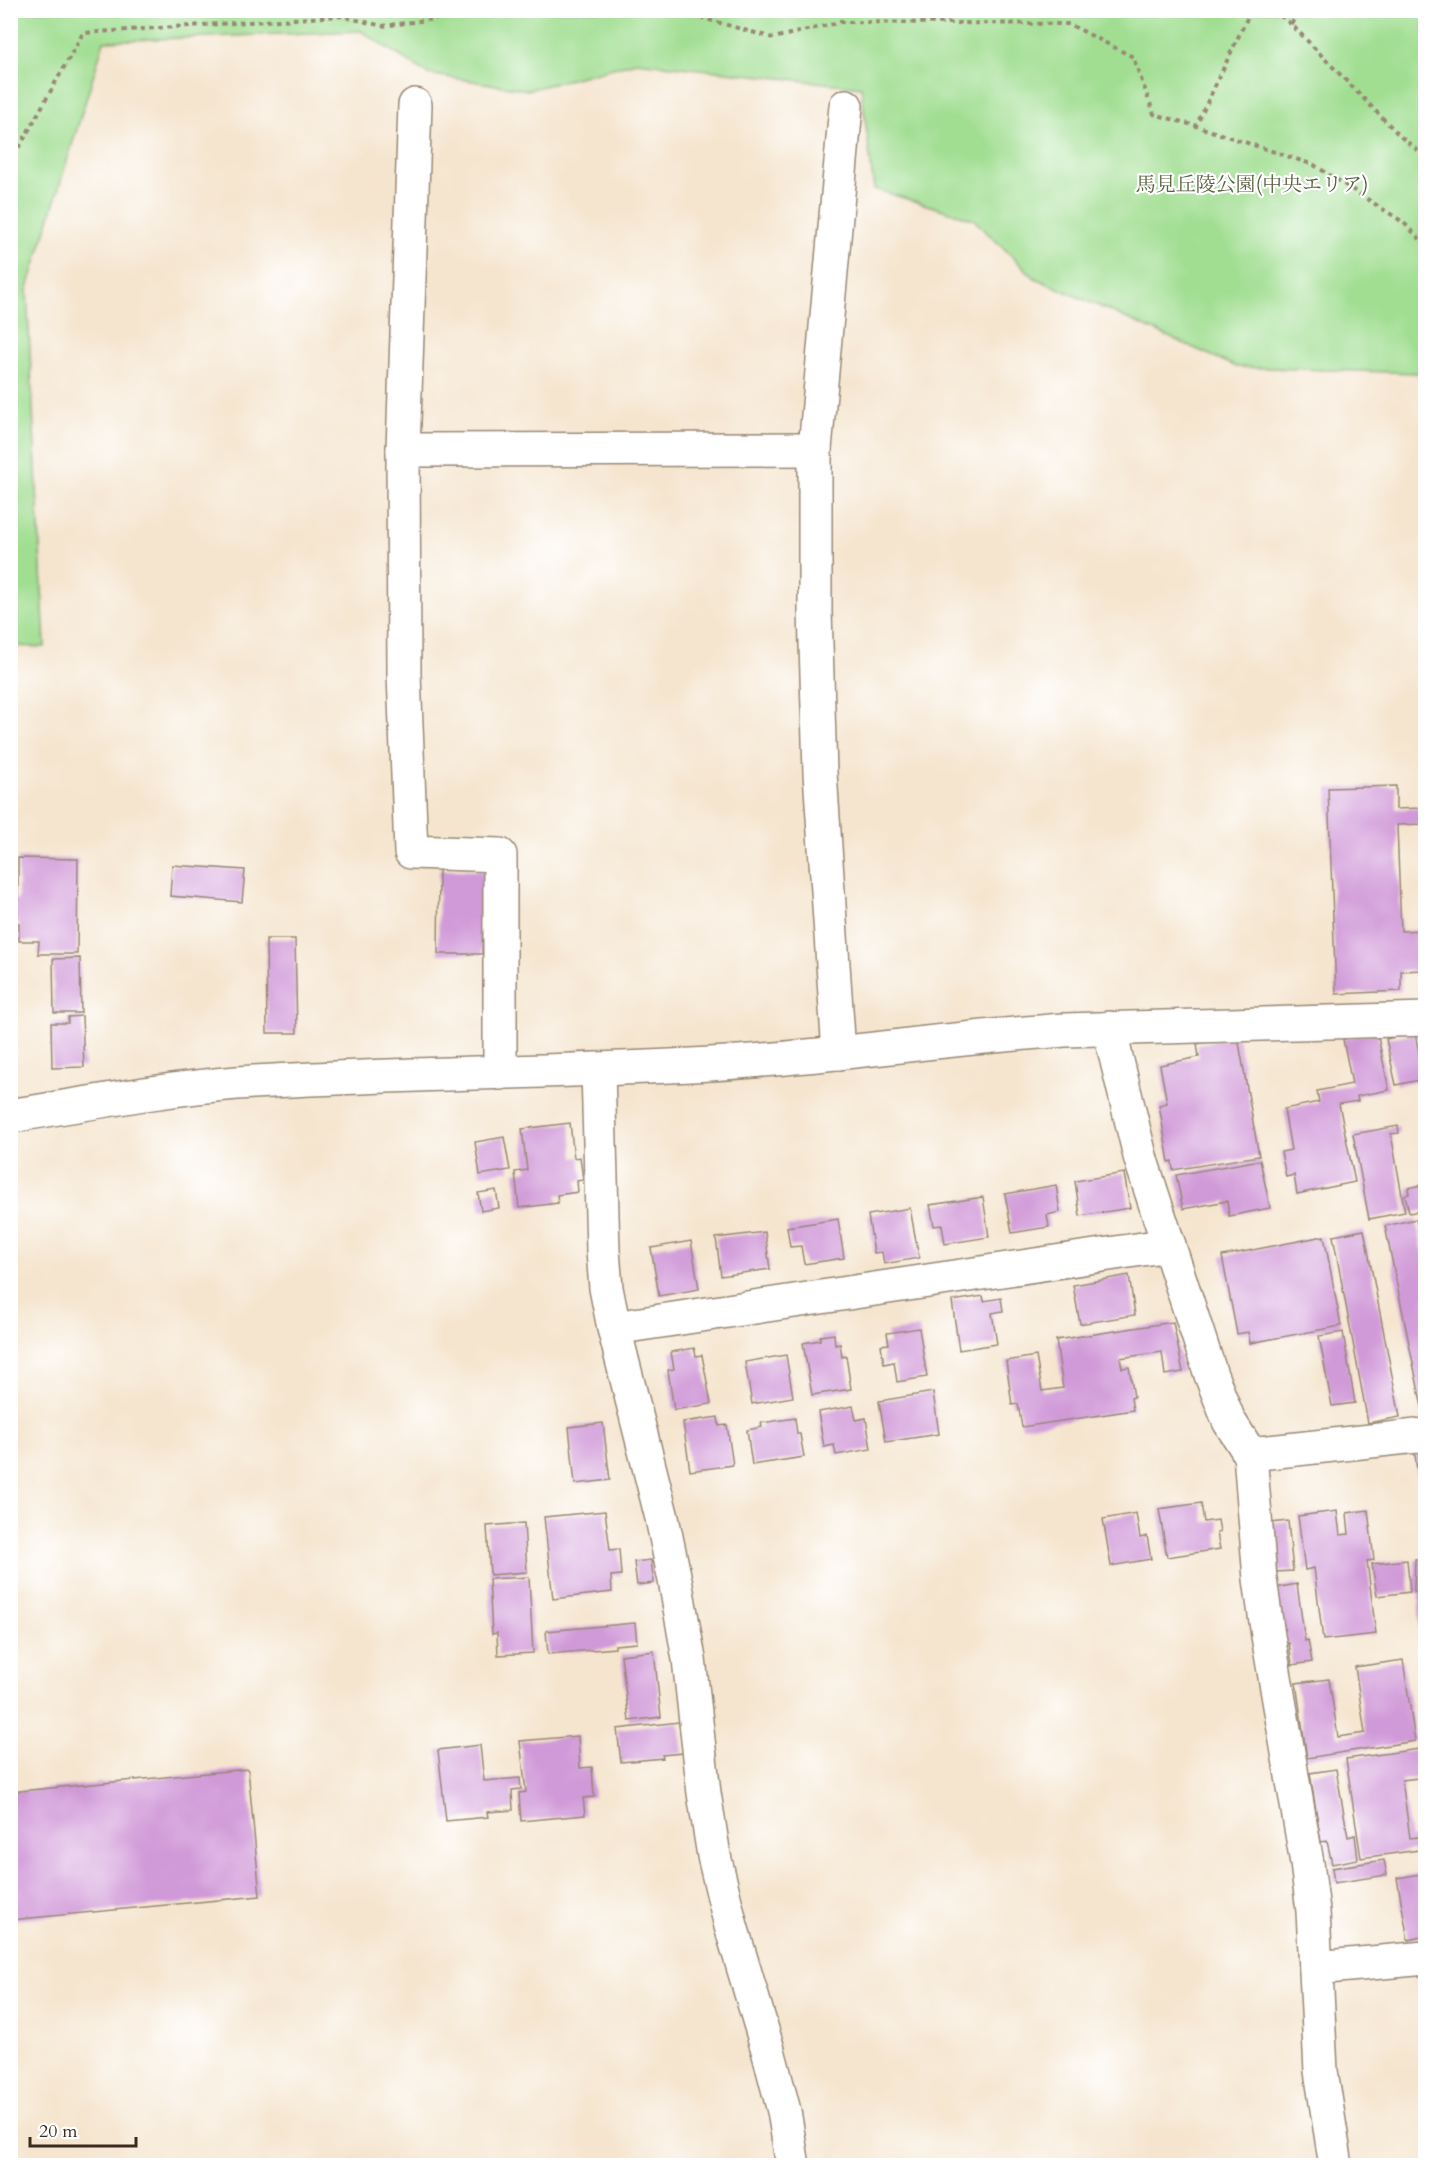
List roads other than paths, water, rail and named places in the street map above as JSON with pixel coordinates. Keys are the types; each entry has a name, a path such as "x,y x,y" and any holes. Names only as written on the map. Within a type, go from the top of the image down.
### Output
{"street":[{"path":"415,105 403,450 404,674 411,852 500,855 500,1073"},
{"path":"839,1053 820,774 815,611 815,449 846,106"},
{"path":"403,450 815,449"},
{"path":"10,1116 154,1093 235,1084 598,1070 773,1060 1015,1033 1108,1028 1425,1019"},
{"path":"1108,1028 1130,1120 1211,1375 1229,1422 1250,1454 1260,1579 1313,1911 1321,2071 1336,2166"},
{"path":"598,1070 606,1288 675,1581 689,1659 704,1793 714,1856 731,1926 782,2101 793,2166"},
{"path":"614,1328 1168,1245"},
{"path":"1250,1454 1425,1435"},
{"path":"1316,1968 1425,1958"}],"park label":[{"name":"馬見丘陵公園(中央エリア)","path":"1252,184"}]}
